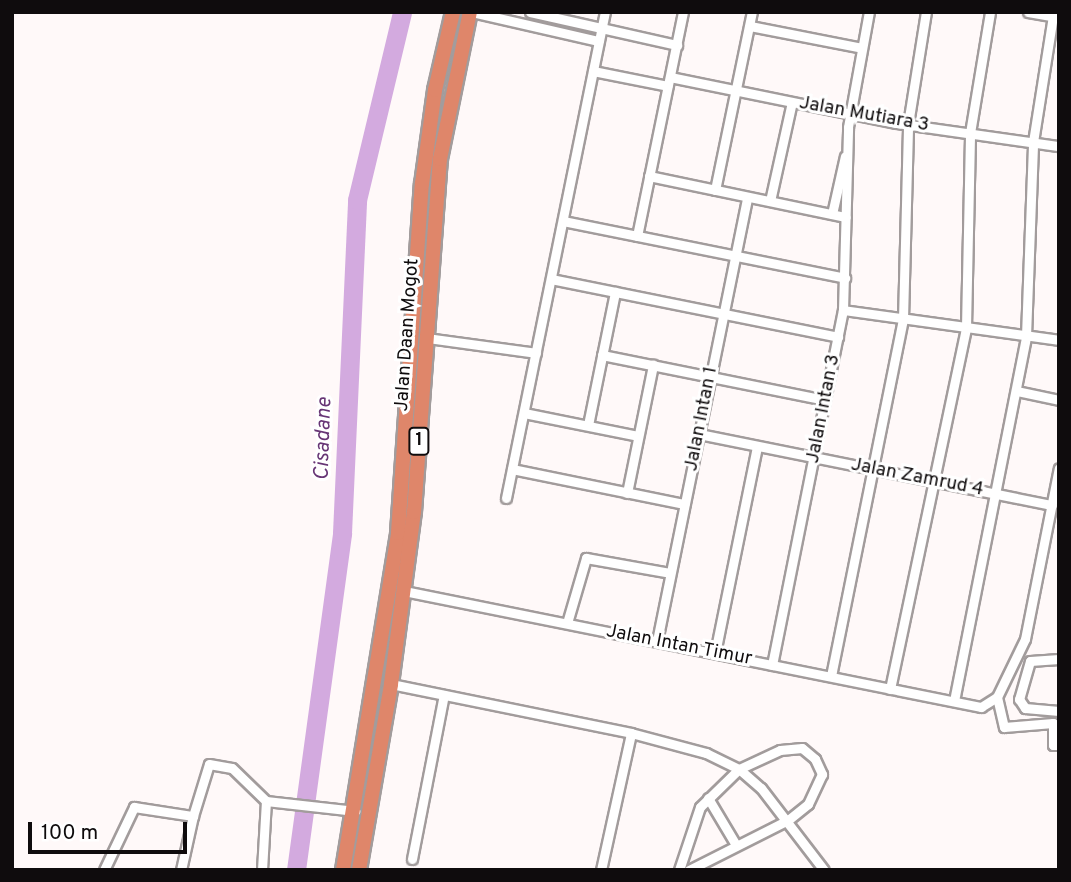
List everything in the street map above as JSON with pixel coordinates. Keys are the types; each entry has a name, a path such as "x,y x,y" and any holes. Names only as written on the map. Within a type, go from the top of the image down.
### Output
{"highway":[{"name":"Jalan Daan Mogot","path":"343,870 350,810 399,521 428,136 453,12"},
{"name":"Jalan Daan Mogot","path":"359,870 404,591 445,124 471,12"}],"street":[{"path":"471,12 599,41"},
{"path":"530,12 677,45"},
{"path":"506,498 605,12"},
{"path":"637,236 684,12"},
{"path":"715,190 738,91 752,12"},
{"path":"832,214 848,151 849,114 869,12"},
{"path":"831,676 903,319 908,124 926,12"},
{"path":"890,689 965,327 971,133 990,12"},
{"path":"1028,12 1056,17 1033,142 1026,336 954,702 981,707 997,697 1030,623 1059,468"},
{"path":"549,30 552,17"},
{"path":"750,26 862,48"},
{"name":"Jalan Mutiara 3","path":"593,71 738,91 849,114 1058,146"},
{"path":"770,201 792,102"},
{"name":"Jalan Intan 3","path":"772,664 843,310 848,151"},
{"path":"649,176 846,217"},
{"name":"Jalan Intan 1","path":"657,641 747,197"},
{"path":"563,221 845,278"},
{"path":"551,279 838,337"},
{"path":"588,425 615,292"},
{"path":"843,310 1059,340"},
{"path":"427,338 536,353"},
{"path":"602,355 825,400"},
{"path":"627,493 653,365"},
{"path":"1017,391 1059,400"},
{"path":"524,413 638,436"},
{"name":"Jalan Zamrud 4","path":"699,434 1052,505"},
{"path":"715,653 757,446"},
{"path":"512,469 684,504"},
{"path":"567,623 586,558 670,573"},
{"name":"Jalan Intan Timur","path":"404,591 954,702"},
{"path":"1059,659 1030,661 1019,699 1025,708 1059,711"},
{"path":"391,684 631,733 706,753 739,769 788,820 824,870"},
{"path":"412,859 444,695"},
{"path":"997,697 1004,727 1053,723 1053,745 1059,746"},
{"path":"601,870 631,733"},
{"path":"679,870 696,813 739,769 780,750 802,748 815,759 822,774 815,798 788,820 689,870"},
{"path":"181,870 192,816 209,764 232,768 271,801 350,810"},
{"path":"708,798 736,845"},
{"path":"261,870 271,801"},
{"path":"104,870 134,807 192,816"}],"waterway":[{"name":"Cisadane","path":"296,870 342,533 357,200 402,12"}]}
